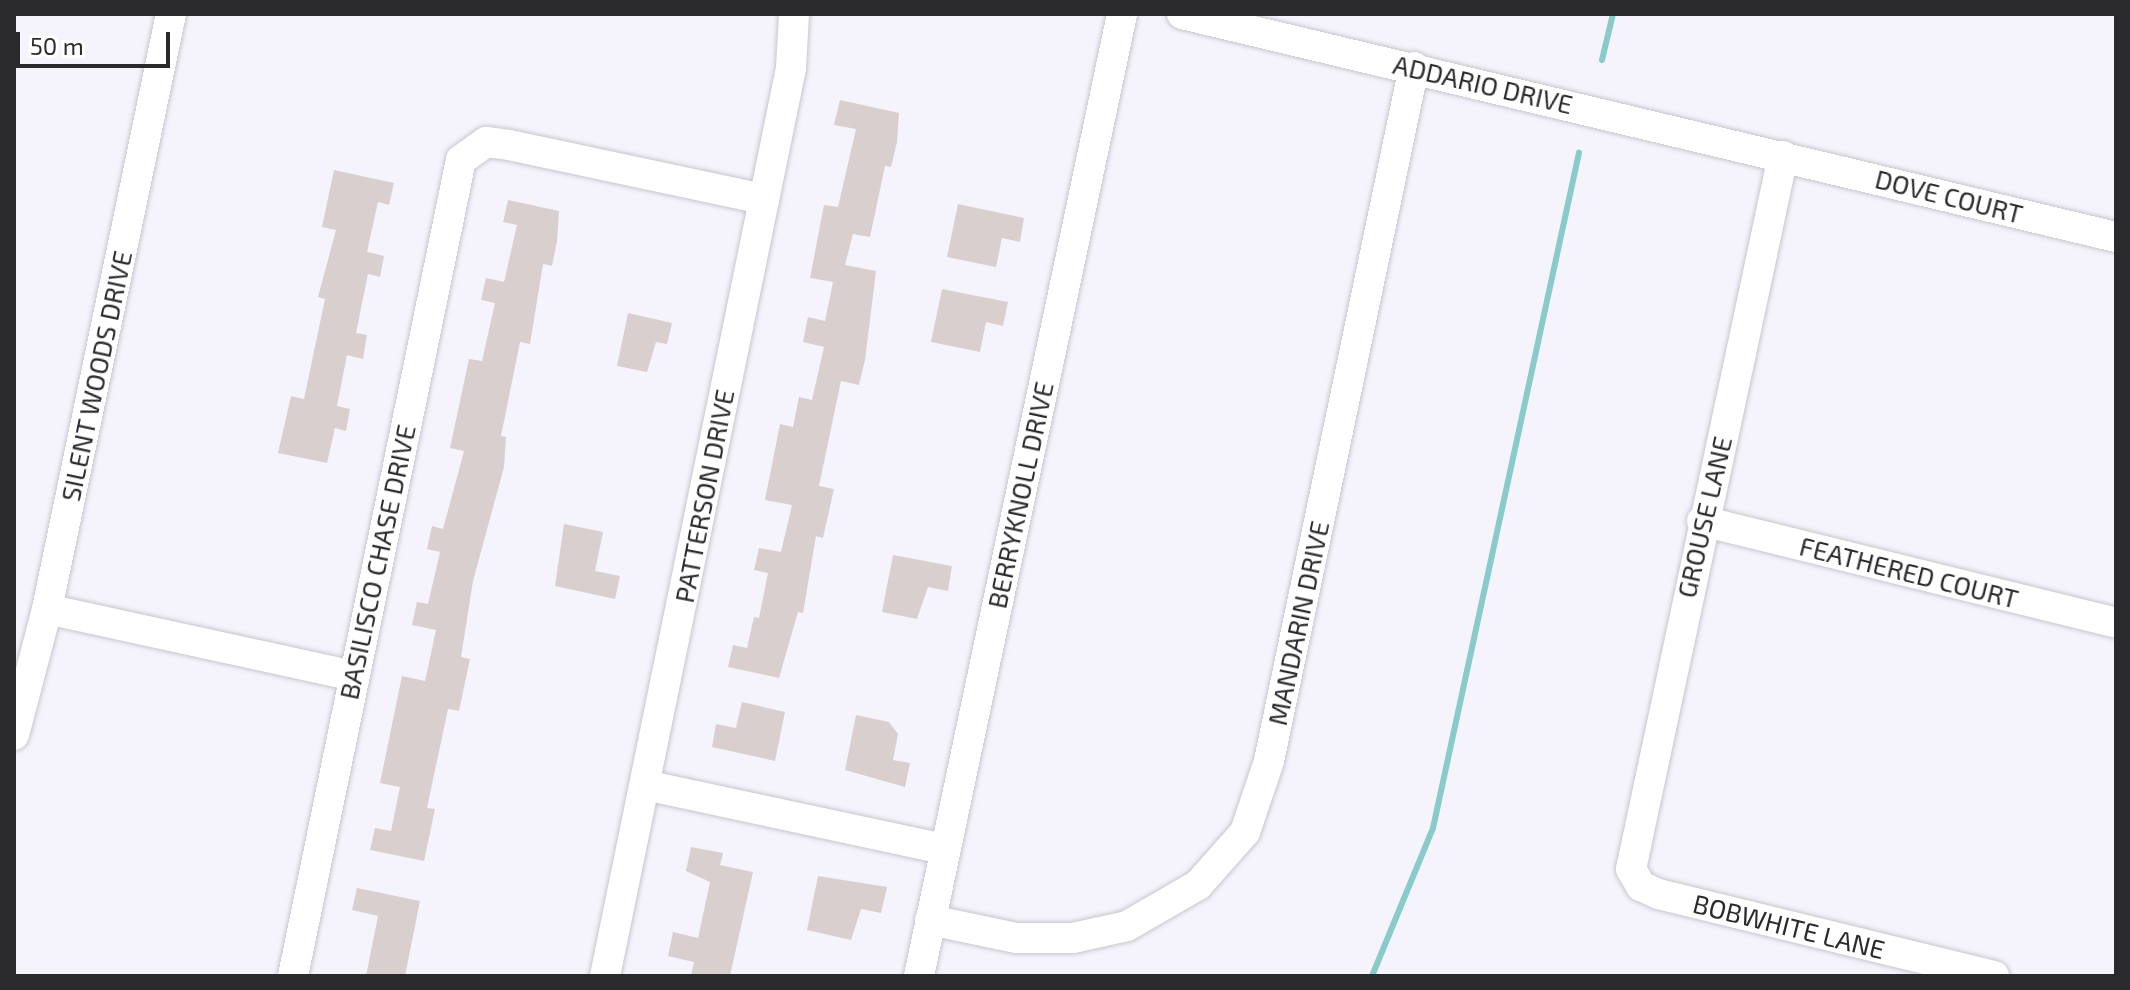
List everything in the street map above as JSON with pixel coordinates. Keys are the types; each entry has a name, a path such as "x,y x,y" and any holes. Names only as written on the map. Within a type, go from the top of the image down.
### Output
{"street":[{"name":"SILENT WOODS DRIVE","path":"14,735 47,609 171,14"},
{"name":"PATTERSON DRIVE","path":"605,976 791,68 794,14"},
{"name":"BERRYKNOLL DRIVE","path":"919,976 1122,14"},
{"name":"ADDARIO DRIVE","path":"1182,14 1783,156"},
{"name":"MANDARIN DRIVE","path":"930,920 1016,938 1073,938 1127,926 1198,885 1245,832 1269,761 1414,67"},
{"name":"BASILISCO CHASE DRIVE","path":"293,976 456,175 469,151 486,142 509,145 764,199"},
{"name":"DOVE COURT","path":"1783,156 2116,237"},
{"name":"GROUSE LANE","path":"1634,878 1633,841 1783,156"},
{"name":"FEATHERED COURT","path":"1702,521 2116,623"},
{"path":"47,609 354,676"},
{"path":"645,785 944,849"},
{"name":"BOBWHITE LANE","path":"1634,878 1658,894 1994,976"}],"building":[{"path":"840,100 899,113 897,142 891,167 885,166 870,237 853,234 845,265 876,271 865,360 859,385 841,381 819,486 834,489 823,538 816,536 803,613 798,612 779,678 728,667 733,645 747,648 754,617 759,618 768,573 754,570 759,548 781,552 792,505 765,500 780,424 793,427 799,397 812,400 824,347 803,342 808,317 825,321 833,282 810,278 824,205 838,207 856,129 834,125"},
{"path":"334,170 394,183 389,205 378,202 367,252 384,256 380,277 368,274 356,333 367,335 363,359 347,355 337,406 350,409 346,431 335,428 327,463 278,453 291,396 304,399 325,299 318,297 336,230 322,227"},
{"path":"508,200 559,211 557,241 552,266 543,264 530,344 520,342 501,436 506,437 504,467 473,581 461,657 470,659 459,711 448,709 427,808 435,809 424,861 370,850 375,828 391,831 400,787 380,783 402,676 425,681 436,630 412,625 417,602 428,604 440,552 427,549 432,526 443,529 464,451 450,448 469,359 482,361 495,303 481,300 486,278 504,282 517,225 503,222"},
{"path":"958,204 1024,218 1020,242 1002,238 996,267 947,257"},
{"path":"942,289 1008,302 1003,326 986,322 980,352 931,342"},
{"path":"628,313 672,323 667,344 656,342 647,372 617,366"},
{"path":"564,524 603,532 595,571 620,576 615,599 555,586"},
{"path":"893,555 952,566 948,591 928,587 917,619 882,612"},
{"path":"742,702 785,712 775,761 712,747 716,724 736,728"},
{"path":"856,715 889,722 898,734 893,760 910,763 905,787 845,770"},
{"path":"691,847 723,853 720,865 753,872 730,976 691,976 694,962 668,956 673,932 698,938 710,882 686,871"},
{"path":"818,876 887,887 881,913 861,909 851,940 807,930"},
{"path":"357,888 420,901 405,976 366,976 378,916 352,910"}],"waterway":[{"path":"1602,60 1613,14"},
{"path":"1372,976 1433,828 1579,153"}]}
